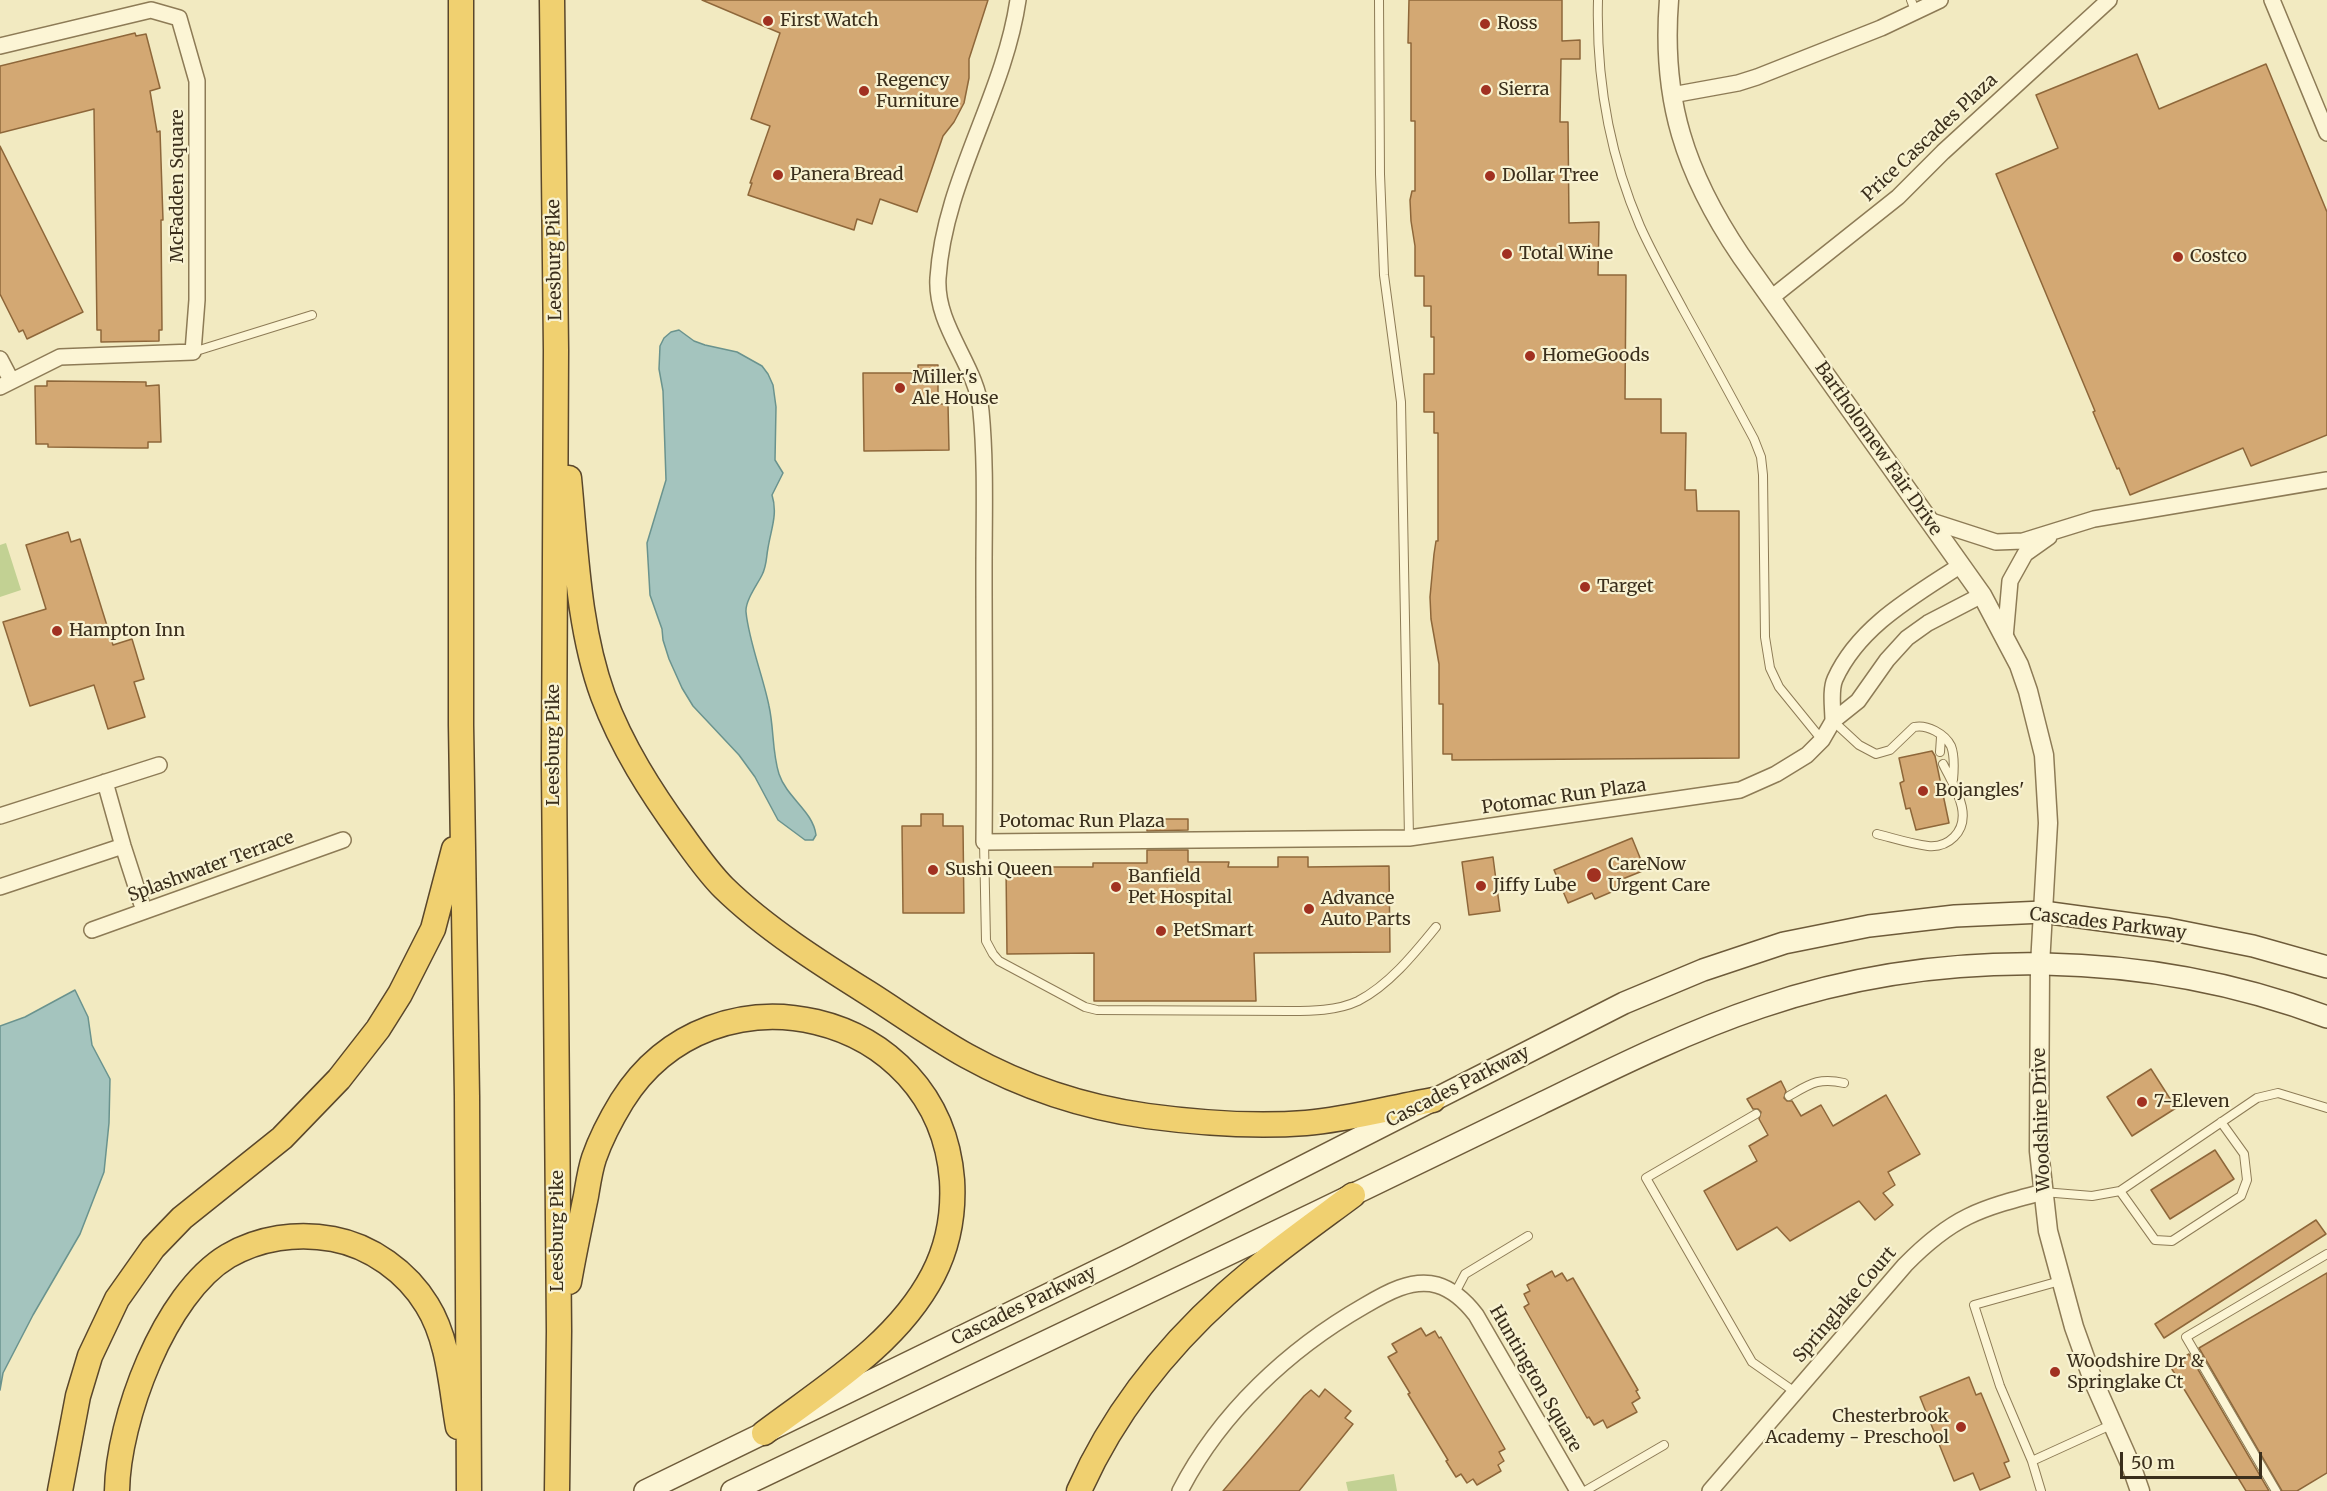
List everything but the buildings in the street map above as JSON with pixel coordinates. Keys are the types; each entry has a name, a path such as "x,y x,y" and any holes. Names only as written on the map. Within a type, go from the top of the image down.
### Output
{"highway":[{"path":"60,1491 78,1396 90,1356 117,1299 153,1248 182,1218 282,1138 339,1079 378,1029 400,994 433,929 449,871 462,810 461,0"},
{"name":"Leesburg Pike","path":"552,0 556,350 554,779 559,1331 557,1491"},
{"path":"556,350 583,608 591,654 603,694 618,733 660,805 724,887 778,932 825,966 966,1055 1024,1084 1062,1098 1143,1115 1205,1123 1268,1125 1310,1123 1433,1100"},
{"path":"461,725 467,1108 469,1491"},
{"path":"559,1331 593,1159 623,1100 649,1067 682,1042 700,1032 740,1019 782,1016 802,1018 832,1026 861,1038 895,1063 909,1078 933,1112 945,1143 951,1171 953,1192 948,1234 934,1273 907,1314 866,1357 764,1433"},
{"path":"1079,1491 1112,1428 1154,1368 1196,1321 1259,1266 1353,1195"},
{"path":"117,1491 117,1476 128,1422 144,1372 171,1317 188,1293 211,1269 228,1256 248,1247 287,1236 320,1236 342,1240 382,1259 399,1272 427,1305 443,1347 469,1491"}],"main road":[{"name":"Cascades Parkway","path":"645,1491 1127,1256 1624,1003 1703,970 1784,943 1912,920 2043,912 2168,929 2253,946 2327,967"},
{"path":"732,1491 1353,1195 1644,1053 1765,1006 1848,984 1933,970 1976,966 2040,965 2106,967 2149,972 2234,989 2327,1017"}],"street":[{"name":"Potomac Run Plaza","path":"1018,0 1005,54 946,221 938,277 938,297 945,321 972,381 981,408 984,842 1408,838 1725,793 1758,783 1807,755 1822,740 1833,721 1858,701 1887,660 1907,638 1928,623 1982,595"},
{"name":"Bartholomew Fair Drive","path":"1669,0 1668,70 1677,124 1705,197 1724,230 1982,595 2019,665 2044,755 2048,823 2043,912"},
{"path":"1672,95 1757,77 1913,6 1940,0"},
{"name":"Price Cascades Plaza","path":"1771,297 1898,197 1943,152 2109,0"},
{"path":"2272,0 2327,133"},
{"name":"McFadden Square","path":"0,46 151,10 179,18 197,81 197,300 193,352"},
{"path":"0,358 6,384 60,357 193,352"},
{"path":"1928,520 1996,542 2023,541 2094,519 2327,480"},
{"path":"2006,638 2006,610 2010,581 2025,554 2059,530"},
{"name":"Potomac Run Plaza","path":"1833,721 1834,681 1870,630 1907,600 1961,565"},
{"path":"0,816 159,765"},
{"path":"105,782 144,911"},
{"name":"Splashwater Terrace","path":"92,930 343,840"},
{"path":"0,887 123,846"},
{"name":"Woodshire Drive","path":"2043,912 2040,965 2039,1151 2048,1231 2060,1281 2093,1380 2140,1491"},
{"name":"Springlake Court","path":"1710,1491 1928,1242 1950,1225 1975,1211 2043,1192"},
{"name":"Huntington Square","path":"1180,1491 1206,1448 1228,1420 1270,1375 1335,1323 1397,1289 1416,1284 1437,1285 1455,1293 1476,1315 1578,1491"}],"lane":[{"path":"1379,0 1380,174 1384,276 1401,402 1408,838"},
{"path":"1598,0 1597,36 1601,82 1609,129 1623,179 1640,226 1754,439 1761,457 1765,637 1770,668 1779,687 1822,740"},
{"path":"193,352 312,315"},
{"path":"1833,721 1859,745 1876,754 1890,750 1910,730 1919,726 1931,728 1950,745 1954,770 1953,780"},
{"path":"1940,752 1941,737"},
{"path":"1877,834 1937,846 1950,840 1959,832 1964,814 1953,780 1943,764"},
{"path":"984,842 988,948 999,961 1086,1007 1097,1010 1289,1011 1319,1010 1342,1006 1357,1001 1383,983 1403,965 1436,927"},
{"path":"1789,1096 1816,1081 1830,1080 1844,1083"},
{"path":"2043,1192 2092,1196 2120,1191 2257,1098 2278,1093 2327,1108"},
{"path":"1756,1114 1646,1178 1752,1362 1795,1392"},
{"path":"2120,1191 2155,1240 2172,1241 2241,1196 2247,1180 2244,1154 2222,1122"},
{"path":"1455,1293 1465,1274 1528,1236"},
{"path":"2276,1491 2186,1337 2327,1254"},
{"path":"2041,1491 2032,1461 2000,1386 1974,1305 2060,1281"},
{"path":"2032,1461 2113,1424"},
{"path":"1585,1491 1664,1445"}],"green space":[{"path":"6,543 21,590 0,597 0,545"},
{"path":"1394,1474 1397,1491 1348,1491 1346,1482"}],"water":[{"path":"679,330 694,341 737,352 762,366 773,385 776,407 775,460 783,473 772,495 774,515 765,568 749,598 746,612 769,706 779,774 814,826 816,835 813,840 805,840 778,820 755,777 739,755 693,706 669,659 662,629 650,595 647,543 666,480 663,391 659,369 660,346 671,332"},
{"path":"75,990 88,1017 92,1045 110,1079 109,1123 104,1172 80,1234 33,1315 3,1373 0,1390 0,1026 25,1017"}],"place":[{"name":"First Watch","path":"768,21"},
{"name":"Ross","path":"1485,24"},
{"name":"Sierra","path":"1486,90"},
{"name":"Regency Furniture","path":"864,91"},
{"name":"Panera Bread","path":"778,175"},
{"name":"Dollar Tree","path":"1490,176"},
{"name":"Total Wine","path":"1507,254"},
{"name":"Costco","path":"2178,257"},
{"name":"HomeGoods","path":"1530,356"},
{"name":"Miller's Ale House","path":"900,388"},
{"name":"Target","path":"1585,587"},
{"name":"Hampton Inn","path":"57,631"},
{"name":"Bojangles'","path":"1923,791"},
{"name":"Sushi Queen","path":"933,870"},
{"name":"CareNow Urgent Care","path":"1594,875"},
{"name":"Jiffy Lube","path":"1481,886"},
{"name":"Banfield Pet Hospital","path":"1116,887"},
{"name":"Advance Auto Parts","path":"1309,909"},
{"name":"PetSmart","path":"1161,931"},
{"name":"7-Eleven","path":"2142,1102"},
{"name":"Woodshire Dr & Springlake Ct","path":"2055,1372"},
{"name":"Chesterbrook Academy - Preschool","path":"1961,1427"}]}
